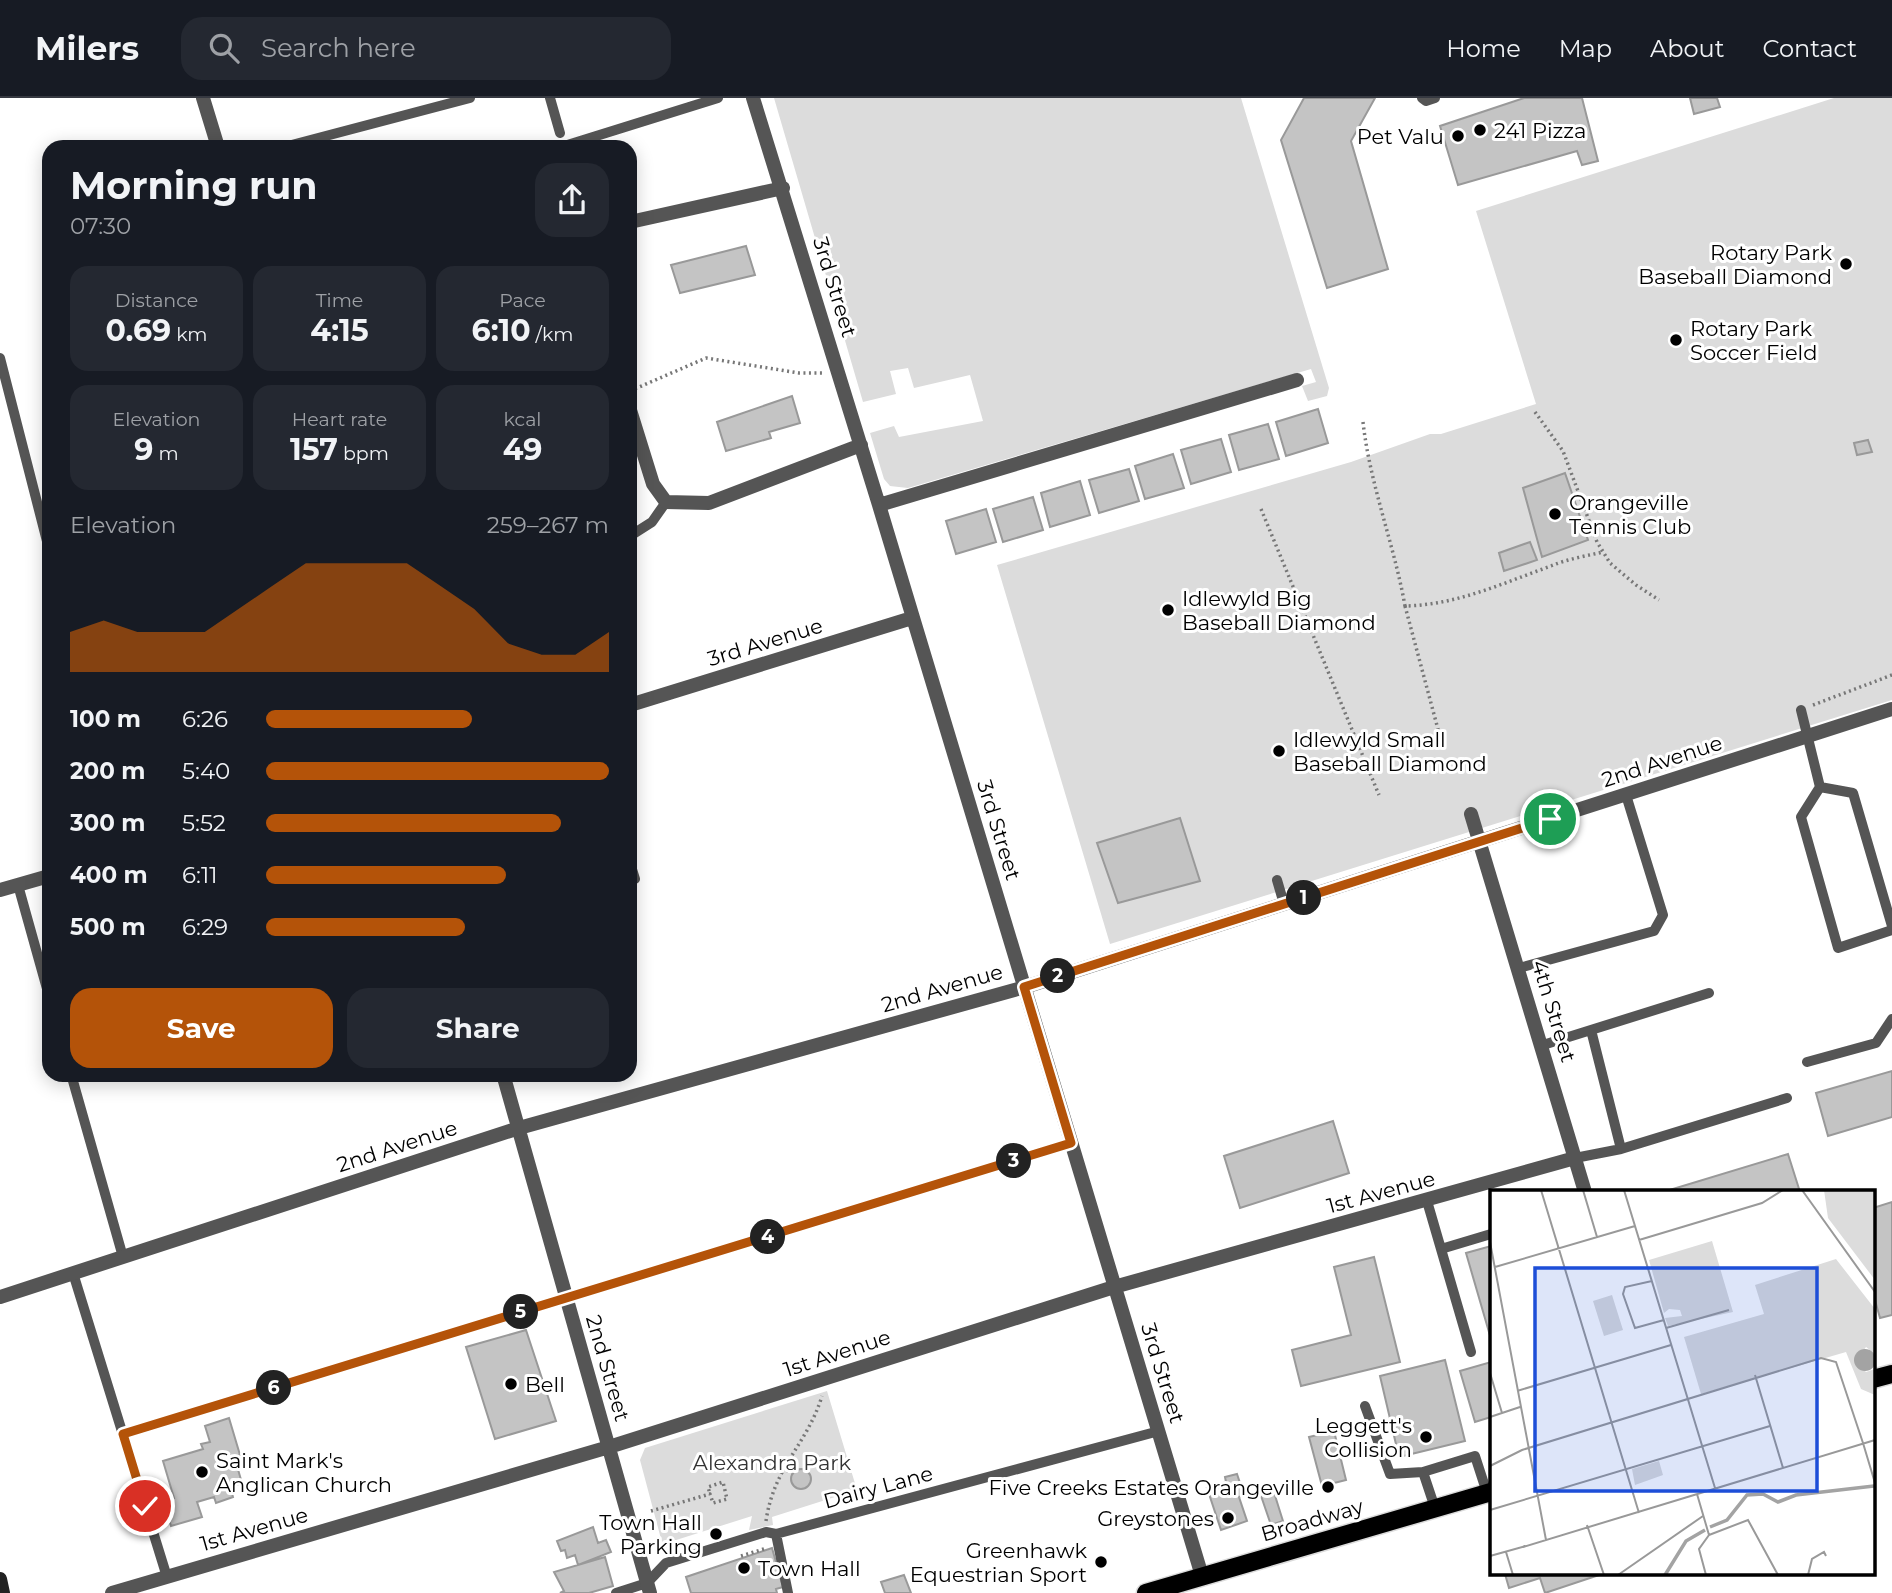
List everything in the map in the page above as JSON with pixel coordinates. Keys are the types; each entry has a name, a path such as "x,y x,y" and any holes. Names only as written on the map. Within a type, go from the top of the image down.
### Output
{"main road":[{"path":"1874,1380 1892,1374"},
{"name":"Broadway","path":"1146,1593 1489,1492"},
{"path":"0,1579 3,1593"}],"street":[{"path":"203,98 216,140"},
{"name":"3rd Street","path":"753,98 783,188 1202,1576"},
{"path":"637,220 783,188"},
{"path":"879,505 1297,380"},
{"path":"637,433 653,484 666,502 709,503 861,445"},
{"name":"3rd Avenue","path":"637,703 912,618"},
{"name":"2nd Avenue","path":"0,1297 519,1128 1024,987 1892,709"},
{"name":"4th Street","path":"1471,814 1585,1190"},
{"path":"0,890 42,878"},
{"name":"2nd Street","path":"505,1082 649,1588"},
{"name":"1st Avenue","path":"112,1593 609,1447 1114,1287 1575,1158"}],"lane":[{"path":"311,140 471,98"},
{"path":"550,98 560,133"},
{"path":"583,140 718,98"},
{"path":"1422,98 1426,101 1435,98"},
{"path":"0,358 42,522"},
{"path":"637,532 652,522 666,502"},
{"path":"1801,710 1820,788 1801,817 1838,948 1892,928 1853,793 1820,788"},
{"path":"1519,968 1654,931 1663,915 1626,795"},
{"path":"1276,880 1284,904"},
{"path":"18,885 42,971"},
{"path":"1543,1045 1709,993"},
{"path":"1807,1062 1876,1043 1892,1019"},
{"path":"1591,1030 1621,1149"},
{"path":"76,1082 123,1258"},
{"path":"1575,1158 1621,1149 1787,1098"},
{"path":"123,1434 1071,1143"},
{"path":"1427,1201 1471,1352"},
{"path":"1441,1249 1490,1234"},
{"path":"73,1273 167,1577"},
{"path":"1366,1406 1390,1474 1423,1472 1475,1456 1489,1492"},
{"name":"Dairy Lane","path":"616,1593 649,1588 666,1563 1159,1431"},
{"path":"1423,1472 1434,1508"},
{"path":"771,1533 789,1593"}],"path":[{"path":"637,388 706,358 799,373 838,370"},
{"path":"1535,412 1563,451 1603,552 1610,563 1636,586 1659,600"},
{"path":"1363,422 1368,465 1398,567 1405,606 1443,748"},
{"path":"1261,509 1379,795"},
{"path":"1405,606 1426,606 1499,587 1552,565 1603,552"},
{"path":"1801,710 1892,675"},
{"path":"737,1557 773,1546 773,1491 782,1468 814,1421 823,1392 818,1381"},
{"path":"782,1468 792,1473"},
{"path":"723,1482 727,1499 713,1503 710,1494 708,1487 723,1482"},
{"path":"651,1511 710,1494"}],"green space":[{"path":"774,98 1241,98 1329,388 1327,396 1308,401 1302,386 1316,382 1311,369 908,488 890,486 884,479 870,433 894,426 899,437 983,421 970,375 914,388 908,368 890,371 896,394 863,402"},
{"path":"1834,98 1892,98 1892,700 1110,944 997,565 1351,462 1430,434 1441,434 1536,404 1476,211"},
{"name":"Alexandra Park","path":"827,1391 857,1490 772,1517 773,1525 749,1530 752,1516 673,1541 668,1554 665,1554 640,1460 645,1448"}],"building":[{"path":"1304,98 1375,98 1351,141 1388,269 1327,288 1281,140"},
{"path":"1524,98 1582,98 1598,161 1582,165 1577,151 1458,185 1440,126"},
{"path":"1690,98 1717,98 1720,107 1694,114"},
{"path":"746,246 755,275 680,293 671,265"},
{"path":"792,396 800,423 769,432 771,438 726,451 717,422"},
{"path":"1318,409 1328,443 1286,456 1276,422"},
{"path":"1268,424 1279,459 1239,470 1229,435"},
{"path":"1221,439 1231,472 1191,484 1181,450"},
{"path":"1868,440 1872,452 1857,455 1854,443"},
{"path":"1173,454 1184,488 1145,499 1135,466"},
{"path":"1129,469 1139,501 1099,513 1089,480"},
{"name":"Orangeville Tennis Club","path":"1565,473 1588,540 1542,557 1523,488"},
{"path":"1080,481 1090,515 1050,527 1041,493"},
{"path":"1033,497 1043,530 1003,542 993,509"},
{"path":"986,509 996,542 956,554 946,521"},
{"path":"1530,542 1537,560 1504,571 1499,553"},
{"path":"1180,818 1200,881 1118,903 1097,843"},
{"path":"1892,1071 1892,1117 1828,1136 1816,1093"},
{"path":"1333,1121 1349,1173 1240,1208 1224,1156"},
{"path":"1788,1154 1799,1190 1670,1190"},
{"path":"1892,1202 1892,1315 1880,1318 1874,1297 1874,1208"},
{"path":"1490,1246 1490,1336 1466,1253"},
{"path":"1374,1257 1400,1362 1301,1386 1292,1350 1351,1335 1334,1267"},
{"name":"Bell","path":"526,1330 556,1421 495,1439 466,1347"},
{"path":"1445,1360 1465,1441 1399,1457 1380,1376"},
{"path":"1490,1362 1490,1417 1475,1422 1460,1371"},
{"name":"Saint Mark's Anglican Church","path":"229,1418 240,1455 234,1456 242,1483 226,1488 231,1489 233,1497 216,1503 214,1497 197,1502 202,1517 171,1526 163,1501 174,1498 163,1461 203,1449 201,1444 210,1442 205,1426"},
{"path":"1334,1431 1346,1480 1322,1486 1309,1437"},
{"path":"801,1469 808,1472 811,1479 808,1486 801,1489 794,1486 791,1479 794,1472"},
{"path":"1237,1474 1244,1495 1239,1497 1247,1521 1221,1530 1207,1488 1226,1482 1225,1477"},
{"path":"1272,1486 1283,1521 1271,1525 1259,1490"},
{"path":"593,1527 598,1543 606,1540 611,1552 578,1565 575,1555 567,1558 565,1550 561,1551 557,1541"},
{"name":"Town Hall","path":"772,1548 783,1587 776,1589 777,1593 691,1593 686,1577"},
{"path":"605,1557 613,1586 589,1593 560,1593 564,1591 554,1572"},
{"path":"904,1575 911,1593 885,1593 881,1582"},
{"path":"1506,1576 1596,1576 1545,1593 1540,1578 1509,1588"}],"place":[{"name":"241 Pizza","path":"1480,130"},
{"name":"Pet Valu","path":"1458,136"},
{"name":"Rotary Park Baseball Diamond","path":"1846,264"},
{"name":"Rotary Park Soccer Field","path":"1676,340"},
{"name":"Orangeville Tennis Club","path":"1555,514"},
{"name":"Idlewyld Big Baseball Diamond","path":"1168,610"},
{"name":"Idlewyld Small Baseball Diamond","path":"1279,751"},
{"name":"Bell","path":"511,1384"},
{"name":"Leggett's Collision","path":"1426,1437"},
{"name":"Saint Mark's Anglican Church","path":"202,1472"},
{"name":"Five Creeks Estates Orangeville","path":"1328,1487"},
{"name":"Greystones","path":"1228,1518"},
{"name":"Town Hall Parking","path":"716,1534"},
{"name":"Greenhawk Equestrian Sport","path":"1101,1562"},
{"name":"Town Hall","path":"744,1568"}],"route":[{"path":"145,1506 123,1434 1071,1143 1024,987 1550,819"}]}
